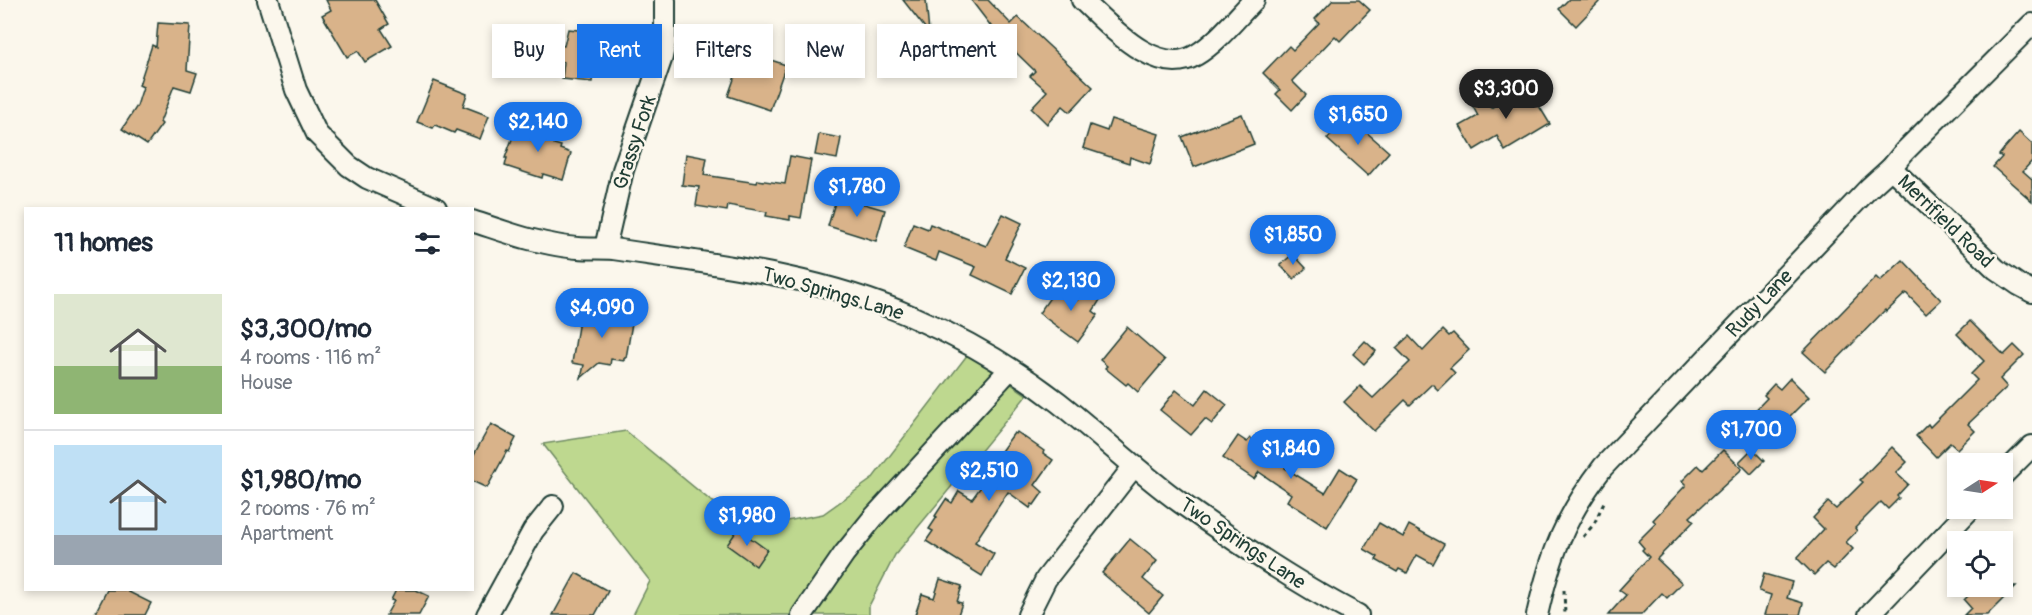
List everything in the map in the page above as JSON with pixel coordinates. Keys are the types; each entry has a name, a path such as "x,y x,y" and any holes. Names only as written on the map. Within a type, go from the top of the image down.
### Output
{"street":[{"path":"268,0 296,90 317,134 349,165 367,178 434,207"},
{"name":"Grassy Fork","path":"605,248 623,170 662,57 665,43 665,0"},
{"path":"1082,0 1137,48 1155,58 1173,62 1197,54 1223,32 1254,0"},
{"name":"Rudy Lane","path":"1537,615 1548,569 1562,530 1582,494 1603,466 1846,212 1892,168 1904,152 2032,24"},
{"name":"Merrifield Road","path":"1892,168 1996,269 2032,292"},
{"name":"Two Springs Lane","path":"474,221 528,238 576,248 605,248 748,269 797,279 838,290 912,316 974,346 1010,369 1059,403 1181,503 1291,577 1358,615"},
{"path":"802,615 844,554 873,518 1010,369"},
{"path":"2013,465 2032,446"},
{"path":"1028,615 1046,579 1134,466"},
{"path":"487,615 533,531 553,506"},
{"path":"1869,615 1961,519"}],"green space":[{"path":"968,354 1027,395 895,555 869,606 869,615 633,615 650,581 543,444 626,431 711,501 766,525 823,514 872,479"}],"building":[{"path":"326,0 375,0 389,24 381,29 392,46 365,62 358,51 347,57 322,15 331,10"},
{"path":"903,0 926,0 928,24 922,24"},
{"path":"971,0 988,0 1011,24 989,24"},
{"path":"1333,0 1359,0 1370,10 1340,41 1335,36 1292,81 1306,95 1292,110 1276,94 1280,90 1263,73 1289,46 1293,50 1319,23 1315,19"},
{"path":"1568,0 1601,0 1576,26 1559,9"},
{"path":"1018,17 1093,87 1070,112 1063,106 1047,124 1031,108 1047,91 1030,76 1035,71 1017,53 1017,24 1011,24"},
{"path":"158,23 190,25 187,70 197,73 191,91 174,86 160,122 162,124 147,145 122,129 137,106 143,87 139,85 152,45 156,47"},
{"path":"568,29 577,30 577,78 593,78 592,82 562,79 565,78 565,42"},
{"path":"773,61 785,65 770,110 728,96 734,78 773,78"},
{"path":"434,81 467,94 463,106 489,116 480,139 456,130 454,133 435,125 433,128 417,122"},
{"path":"1527,86 1550,124 1505,151 1497,136 1474,150 1460,126 1478,116 1471,103 1484,96 1491,108"},
{"path":"1242,114 1254,144 1194,167 1182,137"},
{"path":"1348,116 1389,152 1368,176 1327,139"},
{"path":"1111,119 1159,134 1150,164 1130,157 1129,163 1083,148 1090,125 1107,131"},
{"path":"544,124 558,129 554,144 571,153 563,180 543,174 542,178 505,166 507,158 505,158 515,131 527,135 530,125 542,129"},
{"path":"2019,132 2032,144 2032,161 2023,171 2032,179 2032,201 1993,167 2002,157 1999,155"},
{"path":"819,134 841,138 837,159 815,155"},
{"path":"686,154 707,158 704,175 757,183 758,180 785,184 790,156 811,160 801,218 790,216 790,220 766,216 767,212 728,205 727,211 696,206 699,187 682,185"},
{"path":"837,196 885,210 876,241 828,226"},
{"path":"1003,214 1022,223 1005,258 1025,268 1012,294 972,275 976,267 939,252 936,261 904,248 913,223 928,229 930,224 986,246"},
{"path":"1293,254 1306,268 1294,279 1280,265"},
{"path":"1903,260 1941,300 1926,314 1906,293 1886,312 1885,310 1825,372 1803,352 1876,277 1880,281"},
{"path":"1058,286 1077,300 1085,289 1100,300 1093,311 1098,315 1078,342 1039,313"},
{"path":"613,309 634,312 626,358 624,361 611,359 610,365 599,363 581,378 584,365 572,363 580,314 609,319"},
{"path":"1970,321 2004,355 2014,345 2024,355 2000,379 2007,387 1968,424 1975,431 1957,449 1950,443 1936,457 1916,436 1928,424 1930,427 1977,380 1971,374 1984,361 1957,334"},
{"path":"1127,327 1165,360 1138,392 1105,368 1107,366 1100,360"},
{"path":"1443,330 1449,336 1453,333 1469,350 1450,368 1455,373 1438,390 1432,384 1410,405 1405,400 1374,431 1344,402 1360,386 1373,398 1410,362 1396,348 1409,336 1423,351"},
{"path":"1365,341 1376,351 1364,364 1353,354"},
{"path":"1790,378 1809,397 1764,442 1744,422 1767,398 1764,395 1774,384 1780,389"},
{"path":"1207,389 1227,405 1212,424 1205,419 1191,435 1160,410 1176,390 1195,405"},
{"path":"491,424 516,438 487,488 474,482 474,454"},
{"path":"1017,432 1053,460 1035,485 1043,492 1034,505 1032,504 1030,508 1008,492 975,542 994,554 982,576 926,541 933,531 929,529 937,517 935,516 946,499 952,503 959,491 972,499 988,477 980,471 989,458 994,461"},
{"path":"1238,436 1247,442 1250,438 1288,464 1285,468 1325,493 1340,468 1357,479 1327,527 1287,501 1291,494 1259,472 1254,479 1223,458"},
{"path":"1892,447 1907,462 1896,473 1908,484 1888,509 1881,502 1855,528 1857,531 1846,542 1853,549 1834,569 1826,563 1814,575 1797,558 1824,529 1813,518 1828,502 1836,509 1863,482 1860,480"},
{"path":"1752,449 1764,461 1751,474 1739,462"},
{"path":"1723,450 1742,469 1690,517 1694,521 1657,559 1682,583 1667,598 1662,593 1641,615 1608,615 1626,595 1619,590 1649,557 1642,550 1644,548 1638,541 1656,523 1653,520 1686,485 1682,481 1698,465 1703,470"},
{"path":"1379,523 1403,537 1409,525 1444,544 1433,564 1417,555 1407,573 1399,569 1397,572 1376,560 1378,557 1364,549"},
{"path":"738,529 767,550 756,566 727,545"},
{"path":"1130,539 1157,561 1143,579 1163,596 1149,613 1102,573"},
{"path":"576,573 608,591 595,615 553,615"},
{"path":"1764,574 1792,582 1787,598 1803,603 1800,615 1765,615 1771,595 1759,591"},
{"path":"940,579 962,586 957,602 962,603 958,615 915,615 922,594 934,598"},
{"path":"106,591 127,591 151,603 145,615 94,615"},
{"path":"396,591 418,591 429,596 419,615 386,615 394,601 391,600"},
{"path":"1967,597 2005,597 1987,615 1964,615 1971,608 1964,600"}]}
